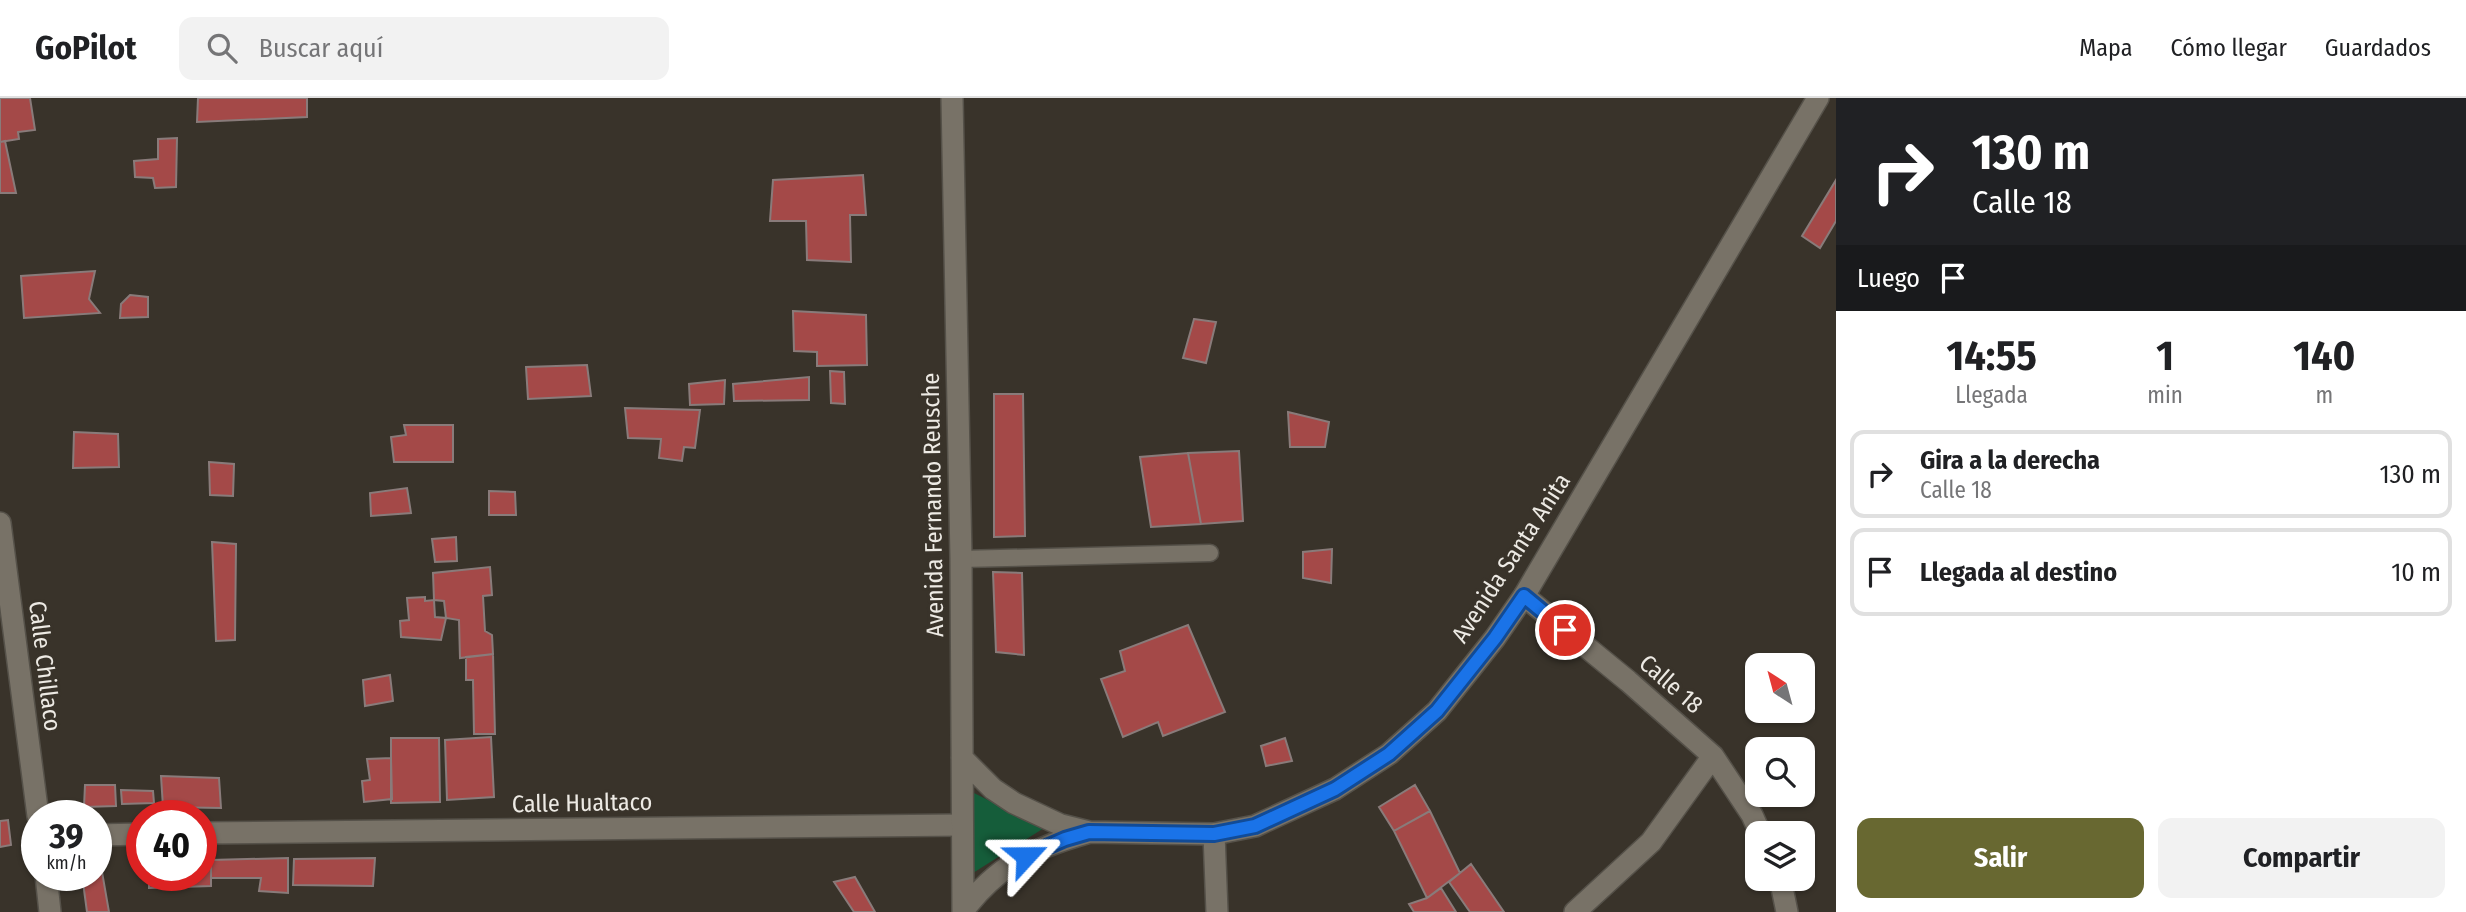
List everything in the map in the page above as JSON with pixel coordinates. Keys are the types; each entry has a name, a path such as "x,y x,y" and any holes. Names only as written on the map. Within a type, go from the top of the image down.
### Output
{"street":[{"name":"Avenida Fernando Reusche","path":"952,98 961,559 963,912"},
{"name":"Avenida Santa Anita","path":"962,758 993,789 1014,803 1061,825 1089,832 1214,834 1255,826 1335,789 1389,754 1437,711 1495,638 1524,596 1818,98"},
{"name":"Calle Chillaco","path":"0,523 36,800"},
{"name":"Calle 18","path":"1524,596 1628,681 1713,756 1755,821"},
{"path":"1576,911 1651,842 1713,756"},
{"name":"Calle Hualtaco","path":"217,834 962,825"},
{"name":"Avenida Santa Anita","path":"963,912 992,877 1014,862 1065,839 1089,832"},
{"path":"1214,834 1217,912"},
{"path":"48,891 50,912"},
{"path":"1783,891 1787,912"}],"lane":[{"path":"961,559 1210,553"}],"green space":[{"path":"974,793 1044,828 973,873"}],"building":[{"path":"0,98 30,98 35,130 18,132 19,139 0,142"},
{"path":"198,98 307,98 307,117 197,122"},
{"path":"177,138 176,187 155,188 153,178 135,177 134,161 158,159 158,139"},
{"path":"5,141 16,193 0,193 0,142"},
{"path":"863,175 866,215 850,215 851,262 807,260 806,221 770,221 773,180"},
{"path":"1836,180 1836,221 1820,248 1802,236"},
{"path":"95,271 89,299 100,313 24,318 21,276"},
{"path":"130,295 148,297 148,317 120,318 121,304"},
{"path":"793,311 866,315 867,365 817,366 817,352 794,351"},
{"path":"1194,319 1216,322 1206,363 1183,358"},
{"path":"587,365 591,396 528,399 526,367"},
{"path":"830,371 844,372 845,404 831,403"},
{"path":"809,377 809,400 734,401 733,384"},
{"path":"725,380 724,404 690,405 689,384"},
{"path":"994,394 1023,394 1025,536 994,537"},
{"path":"625,408 700,410 695,448 684,447 682,461 659,458 661,439 628,438"},
{"path":"1288,412 1329,422 1325,447 1290,447"},
{"path":"404,425 453,425 453,462 394,462 391,437 406,435"},
{"path":"74,432 118,434 119,467 73,468"},
{"path":"1239,451 1243,521 1201,524 1188,453"},
{"path":"1188,453 1201,524 1151,527 1140,457"},
{"path":"209,462 234,464 233,496 210,495"},
{"path":"407,488 411,513 371,516 370,493"},
{"path":"489,491 515,492 516,515 489,515"},
{"path":"456,537 457,561 435,562 432,539"},
{"path":"212,542 236,544 235,640 216,641"},
{"path":"1332,549 1331,583 1303,578 1303,552"},
{"path":"490,567 492,595 483,596 485,631 492,635 493,654 460,658 459,620 446,618 444,601 434,600 433,573"},
{"path":"993,572 1022,573 1024,655 996,652"},
{"path":"425,597 425,601 434,600 435,617 446,618 441,640 401,637 400,621 409,620 407,598"},
{"path":"1188,625 1225,712 1163,736 1158,722 1123,737 1101,679 1125,671 1120,651"},
{"path":"493,654 495,734 474,734 473,680 466,680 466,657"},
{"path":"390,675 393,701 365,706 363,680"},
{"path":"491,737 494,797 447,800 445,740"},
{"path":"391,738 439,738 440,802 391,803"},
{"path":"1285,738 1292,761 1266,766 1261,746"},
{"path":"391,758 392,799 364,802 362,781 370,780 367,759"},
{"path":"161,776 219,778 221,808 217,808 217,800 163,800"},
{"path":"85,785 115,785 116,806 112,806 112,800 84,800"},
{"path":"1415,785 1430,811 1394,831 1379,807"},
{"path":"121,790 153,791 154,800 126,800 126,804 122,804"},
{"path":"1430,811 1460,873 1427,898 1394,831"},
{"path":"8,820 11,845 0,847 0,821"},
{"path":"288,858 288,893 259,891 261,878 217,878 217,860"},
{"path":"375,858 373,886 293,885 294,859"},
{"path":"1471,864 1504,912 1470,912 1449,882"},
{"path":"855,877 875,912 854,912 834,882"},
{"path":"1441,888 1456,912 1414,912 1409,904 1427,898"},
{"path":"84,891 105,891 109,912 87,912"}],"route":[{"path":"1026,856 1089,832 1214,834 1255,826 1335,789 1389,754 1437,711 1495,638 1524,596 1565,630"}]}
